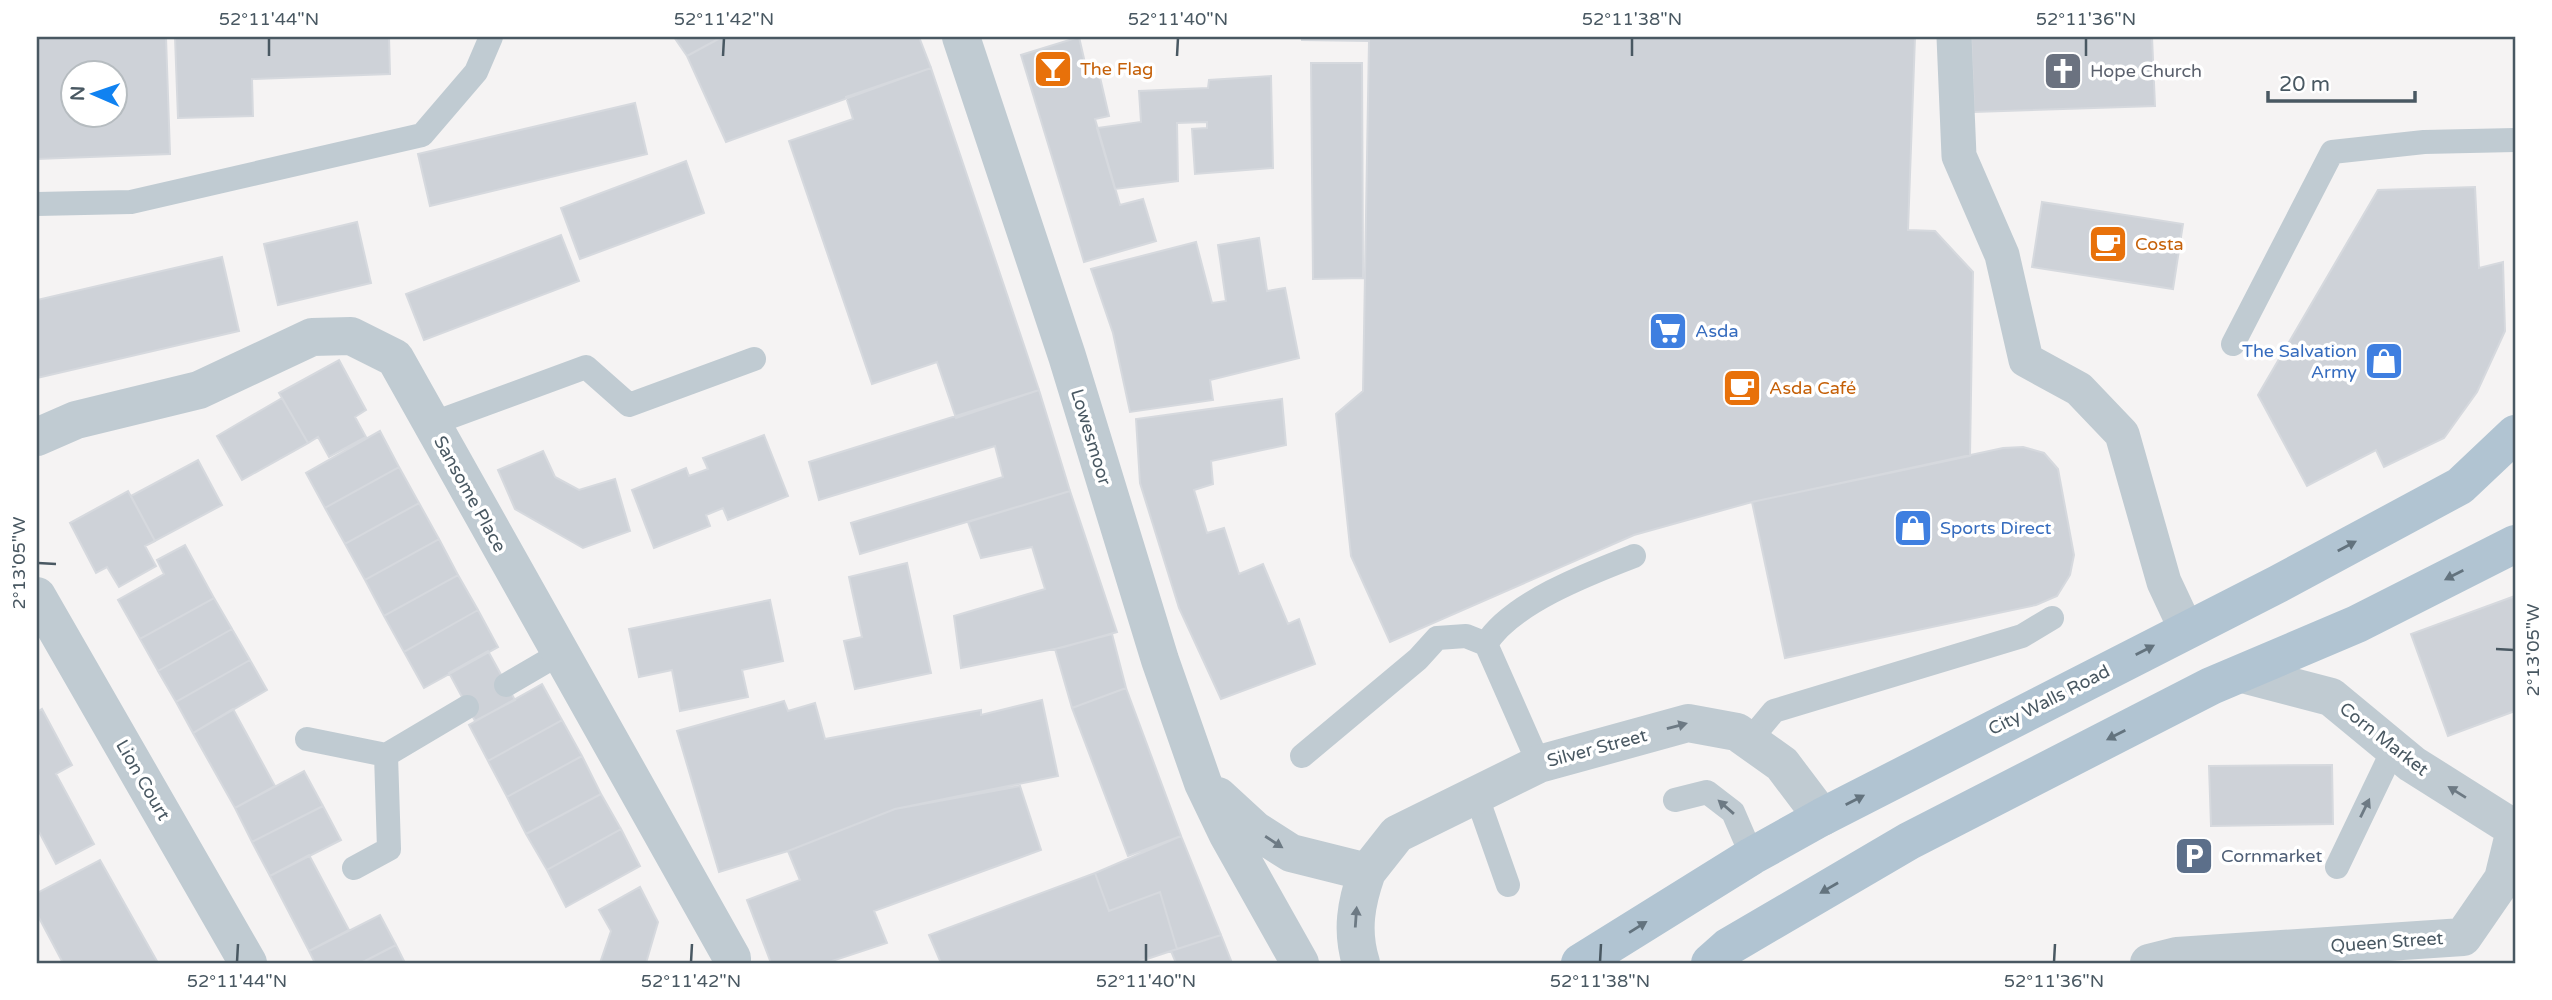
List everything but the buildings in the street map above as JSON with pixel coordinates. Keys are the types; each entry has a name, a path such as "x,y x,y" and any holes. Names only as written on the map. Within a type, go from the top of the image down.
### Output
{"main road":[{"name":"City Walls Road","path":"1580,963 1752,856 1822,817 2278,584 2460,485 2515,434"},
{"path":"1712,958 1909,841 2211,686 2357,624 2515,544"}],"street":[{"name":"Lowesmoor","path":"962,37 1067,356 1160,660 1203,783 1228,835 1300,963"},
{"path":"1954,37 1959,156 2002,256 2026,360 2079,389 2122,433 2164,582 2186,629"},
{"name":"Sansome Place","path":"37,437 76,420 198,390 312,337 351,336 395,358 732,958 732,963"},
{"name":"Lion Court","path":"37,596 46,635 248,963"},
{"name":"Corn Market","path":"2243,674 2331,697 2393,750 2515,829"},
{"name":"Silver Street","path":"1360,963 1355,924 1357,899 1367,872 1397,834 1477,797 1539,764 1688,723 1737,732 1782,764 1822,817"},
{"path":"1203,783 1255,830 1291,853 1367,872"},
{"name":"Queen Street","path":"2149,963 2177,956 2463,937 2503,878 2515,829"},
{"name":"Lowesmoor","path":"1228,835 1274,963"}],"lane":[{"path":"37,204 131,202 422,135 476,72 491,37"},
{"path":"2233,344 2332,152 2424,142 2515,140"},
{"path":"431,424 586,367 629,405 754,359"},
{"path":"1486,644 1491,636 1531,603 1634,556"},
{"path":"1749,741 1774,711 2022,636 2052,618"},
{"path":"1302,756 1418,659 1437,638 1466,636 1486,644 1539,764"},
{"path":"506,685 559,654"},
{"path":"307,738 386,755 467,707"},
{"path":"2337,867 2393,750"},
{"path":"354,868 388,849 386,755"},
{"path":"1675,800 1707,792 1734,812 1752,856"},
{"path":"1477,797 1508,885"}],"place":[{"name":"The Flag","path":"1053,69"},
{"name":"Hope Church","path":"2063,71"},
{"name":"Costa","path":"2108,244"},
{"name":"Asda","path":"1668,331"},
{"name":"The Salvation Army","path":"2384,361"},
{"name":"Asda Café","path":"1742,388"},
{"name":"Sports Direct","path":"1913,528"},
{"name":"Cornmarket","path":"2194,856"}]}
